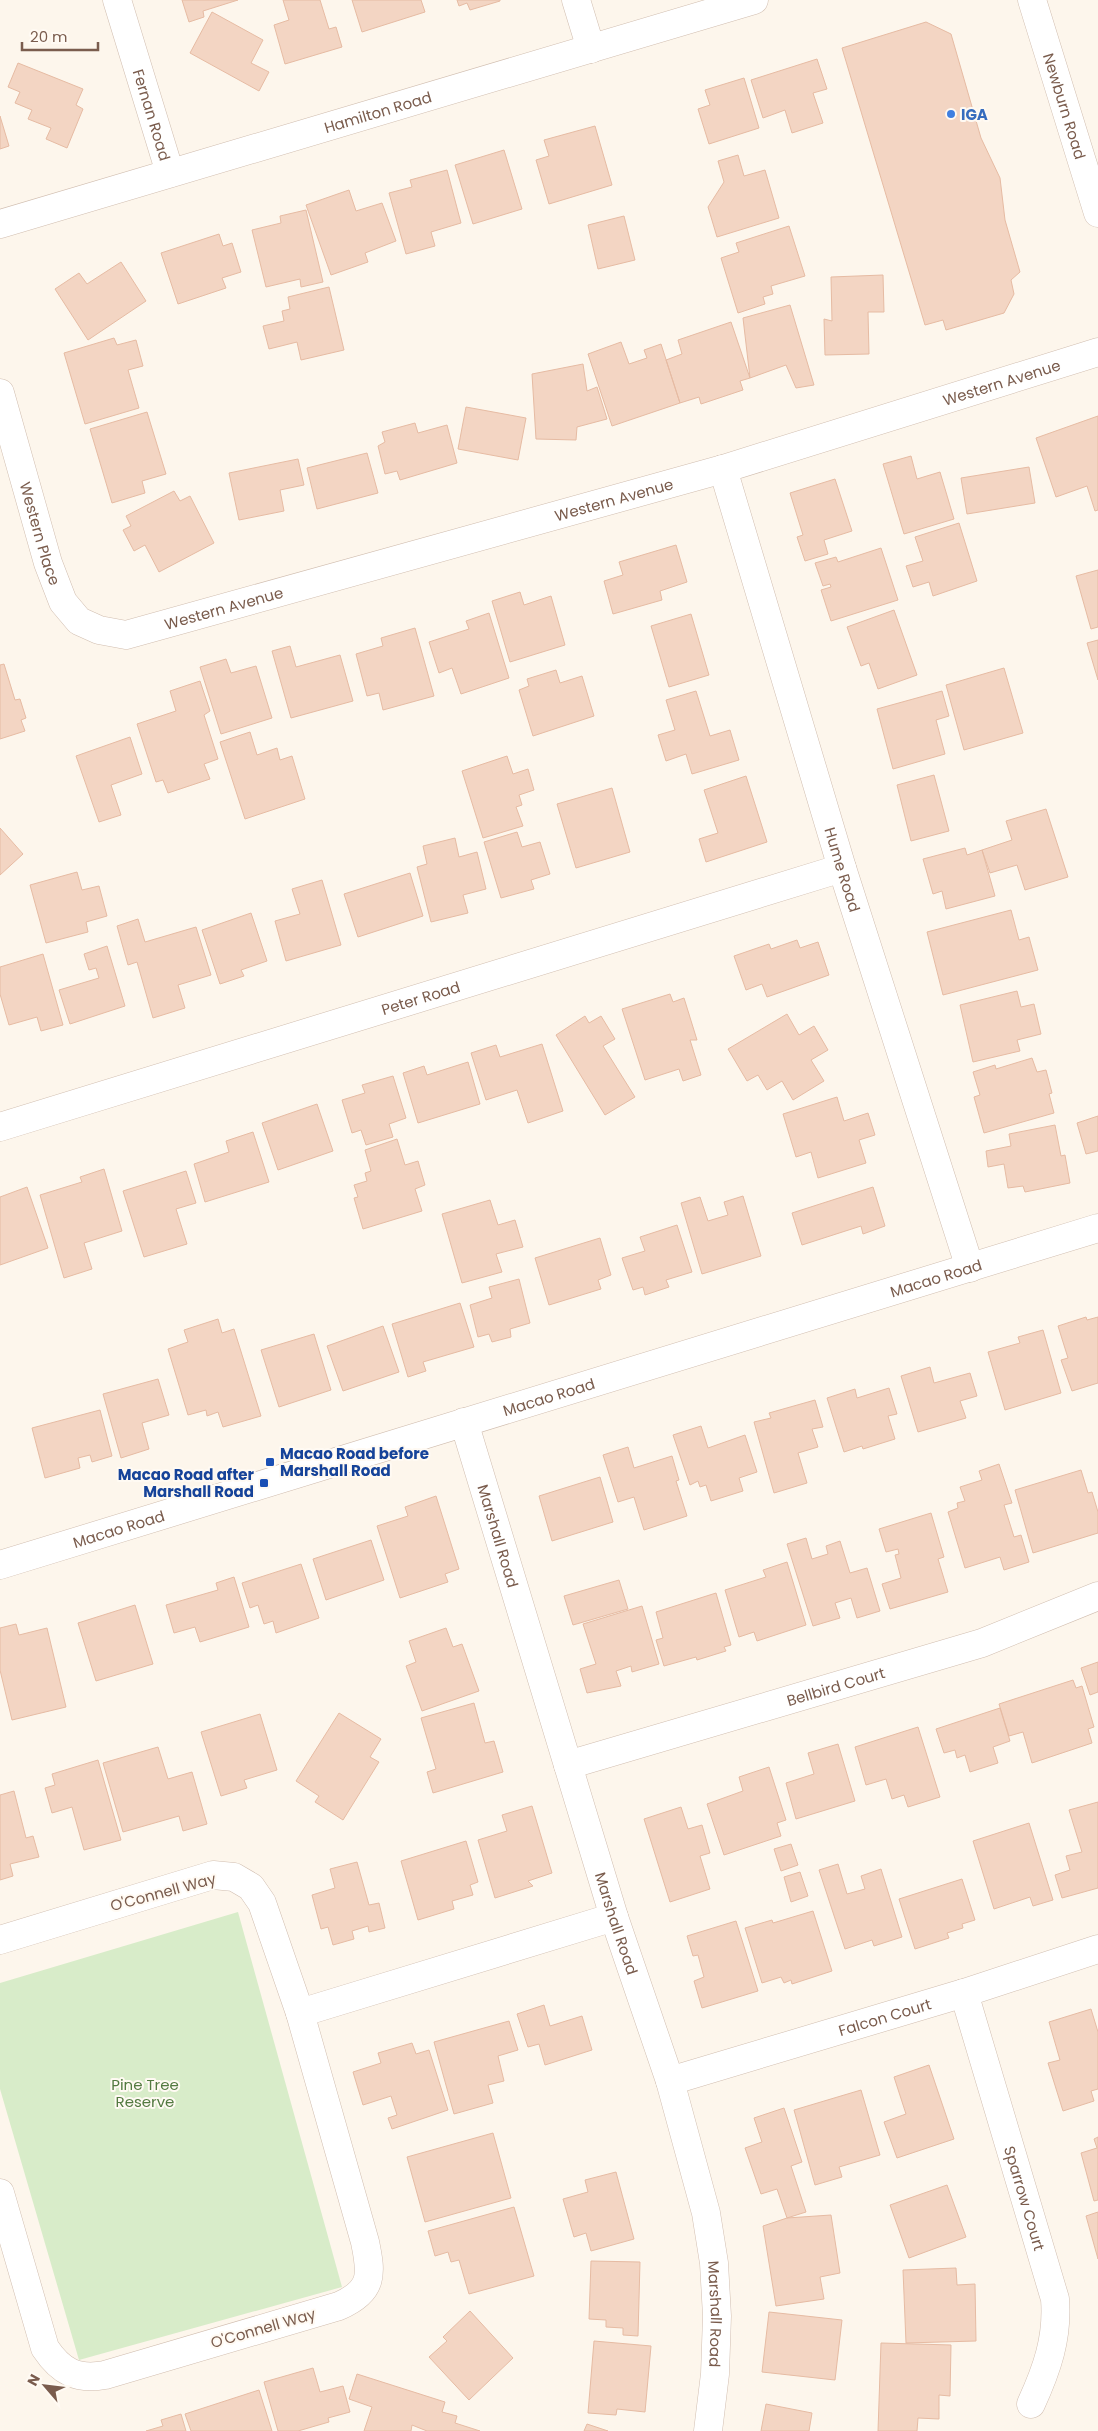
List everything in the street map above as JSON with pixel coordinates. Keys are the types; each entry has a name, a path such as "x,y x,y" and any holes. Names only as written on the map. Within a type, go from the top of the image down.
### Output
{"street":[{"name":"Fernan Road","path":"116,0 170,173"},
{"path":"576,0 591,48"},
{"name":"Hamilton Road","path":"0,224 754,0"},
{"name":"Newburn Road","path":"1032,0 1098,213"},
{"name":"Western Avenue","path":"126,636 723,468 1098,352"},
{"name":"Western Place","path":"0,392 48,564 63,602 79,620 99,630 126,636"},
{"name":"Hume Road","path":"723,468 842,868 970,1268"},
{"name":"Peter Road","path":"0,1127 842,868"},
{"name":"Macao Road","path":"0,1565 1098,1228"},
{"name":"Marshall Road","path":"464,1422 614,1918 670,2081 706,2213 714,2263 716,2316 716,2374 708,2431"},
{"name":"Bellbird Court","path":"568,1765 982,1643 1098,1596"},
{"name":"O'Connell Way","path":"0,1940 213,1875 234,1877 252,1887 262,1903 300,2013 370,2267 367,2286 352,2300 105,2375 87,2378 69,2372 52,2359 45,2348 0,2193"},
{"path":"300,2013 614,1918"},
{"name":"Falcon Court","path":"670,2081 964,1993 1098,1948"},
{"name":"Sparrow Court","path":"964,1993 1055,2299 1056,2332 1052,2350 1046,2370 1031,2404"}],"green space":[{"name":"Pine Tree Reserve","path":"238,1912 342,2287 79,2360 0,2089 0,1983"}],"building":[{"path":"182,0 238,0 203,11 204,17 189,22"},
{"path":"283,0 320,0 329,29 336,27 342,47 285,64 274,25 289,20"},
{"path":"352,0 421,0 425,12 362,32"},
{"path":"457,0 500,1 470,10 467,3 459,6"},
{"path":"212,12 263,40 251,63 269,72 259,91 190,53"},
{"path":"926,22 951,34 981,138 1000,178 1005,220 1020,272 1011,280 1014,294 1004,313 946,330 943,320 925,325 842,48"},
{"path":"817,59 827,89 813,93 823,123 792,133 785,110 763,118 751,80"},
{"path":"18,63 83,89 76,105 83,109 67,148 46,139 51,128 28,119 32,110 15,103 20,92 8,87"},
{"path":"744,78 759,128 709,144 698,109 710,105 705,90"},
{"path":"0,116 9,146 0,149"},
{"path":"595,126 612,185 549,204 536,160 549,156 544,140"},
{"path":"504,150 522,209 473,224 455,165"},
{"path":"738,155 744,176 765,170 779,218 717,237 708,207 724,182 718,161"},
{"path":"447,170 461,223 431,232 435,246 406,254 389,193 412,187 410,180"},
{"path":"349,190 356,211 382,203 396,241 365,253 368,262 331,275 306,205"},
{"path":"306,210 323,282 301,287 300,279 266,287 252,230 281,223 280,216"},
{"path":"624,216 635,260 598,269 588,225"},
{"path":"789,226 805,276 771,286 773,294 763,297 765,304 738,313 721,258 739,252 736,243"},
{"path":"219,234 223,246 232,243 241,272 222,278 226,288 178,304 161,253"},
{"path":"121,262 146,301 88,340 55,289 79,273 87,284"},
{"path":"883,275 884,312 868,312 869,354 825,355 824,319 832,321 831,277"},
{"path":"329,287 344,350 301,360 297,342 269,349 263,326 284,321 282,311 290,309 288,297"},
{"path":"790,305 814,385 796,388 786,365 750,378 743,318"},
{"path":"731,322 750,378 740,381 743,390 701,404 699,397 680,403 666,360 682,354 678,340"},
{"path":"114,338 117,345 136,340 143,366 128,370 139,408 85,424 64,353"},
{"path":"621,342 629,364 647,358 644,350 661,344 680,403 612,426 588,354"},
{"path":"583,364 587,391 597,387 607,419 577,427 576,440 536,439 532,374"},
{"path":"466,407 526,418 518,460 458,449"},
{"path":"147,412 166,474 142,481 145,493 112,503 90,429"},
{"path":"1098,416 1098,510 1095,511 1087,486 1056,497 1036,438"},
{"path":"415,423 418,433 447,425 457,463 400,480 397,471 385,474 378,446 385,442 382,432"},
{"path":"367,453 378,493 317,509 307,468"},
{"path":"911,456 917,479 940,472 954,519 904,534 883,464"},
{"path":"298,459 304,485 280,490 284,511 239,520 229,473"},
{"path":"1029,467 1035,503 967,514 961,478"},
{"path":"835,479 852,531 824,540 828,554 805,561 797,537 803,535 790,493"},
{"path":"174,491 180,501 190,496 214,543 159,572 145,545 134,551 123,530 131,526 126,516"},
{"path":"959,523 977,581 933,596 929,582 913,587 906,566 923,561 915,537"},
{"path":"676,545 687,582 660,591 662,600 613,614 604,581 623,575 619,562"},
{"path":"881,548 898,600 831,621 821,590 831,587 830,584 823,586 815,563 836,557 838,562"},
{"path":"1098,570 1098,627 1091,629 1076,576"},
{"path":"520,592 524,605 551,596 565,645 510,662 492,601"},
{"path":"894,610 917,675 878,689 869,663 861,666 847,627"},
{"path":"489,613 509,678 461,694 452,668 439,673 429,642 469,629 466,621"},
{"path":"691,614 709,675 669,687 651,626"},
{"path":"415,628 434,696 383,710 379,693 367,696 356,654 383,646 381,638"},
{"path":"1098,640 1098,680 1087,643"},
{"path":"290,646 296,667 340,655 353,701 291,718 272,651"},
{"path":"226,659 231,673 256,666 272,718 221,734 200,667"},
{"path":"4,664 15,700 20,699 26,718 21,720 25,731 0,739 0,665"},
{"path":"1004,668 1023,733 964,750 946,685"},
{"path":"556,670 560,683 582,676 594,716 533,736 519,690 529,686 527,679"},
{"path":"200,681 210,711 204,715 218,759 204,764 210,779 168,793 163,780 156,782 137,724 176,711 170,691"},
{"path":"696,691 710,736 730,730 739,760 692,774 686,754 666,761 658,735 675,730 666,700"},
{"path":"942,691 949,716 936,720 945,754 893,769 877,709"},
{"path":"250,732 257,755 277,748 280,760 292,756 305,799 245,819 220,742"},
{"path":"130,737 142,774 111,785 121,815 99,822 76,756"},
{"path":"507,756 513,774 528,769 534,790 519,795 522,805 516,807 523,826 483,838 462,771"},
{"path":"934,775 949,831 911,841 897,785"},
{"path":"746,776 767,842 706,862 699,839 718,833 704,790"},
{"path":"612,788 630,852 576,868 557,804"},
{"path":"1046,809 1068,877 1025,890 1017,865 990,873 982,850 1012,840 1006,821"},
{"path":"0,828 23,854 0,875"},
{"path":"517,832 522,847 540,842 550,874 531,880 534,889 501,898 484,842"},
{"path":"455,838 459,857 477,852 486,889 463,895 468,913 431,922 417,867 427,864 423,846"},
{"path":"965,848 967,855 982,850 995,896 946,909 942,891 933,894 923,859"},
{"path":"77,872 82,890 99,886 107,916 86,922 88,932 46,943 30,885"},
{"path":"410,873 423,916 358,937 344,894"},
{"path":"322,880 341,945 286,961 275,921 300,914 292,889"},
{"path":"1011,910 1019,940 1029,937 1038,970 943,995 927,932"},
{"path":"251,913 267,961 241,970 244,976 220,984 202,930"},
{"path":"138,919 145,942 196,927 211,975 178,985 185,1008 153,1018 137,962 128,965 117,926"},
{"path":"797,940 800,948 818,942 829,975 767,997 762,984 746,990 734,956 769,944 771,949"},
{"path":"107,946 125,1006 70,1024 59,990 99,978 96,968 89,970 84,954"},
{"path":"43,954 63,1025 41,1031 37,1017 9,1025 0,994 0,967"},
{"path":"1017,991 1021,1007 1034,1004 1041,1034 1017,1040 1020,1051 973,1062 960,1005"},
{"path":"670,994 673,1002 684,998 697,1040 690,1040 701,1075 683,1081 679,1069 645,1080 622,1009"},
{"path":"787,1014 799,1035 814,1026 828,1050 811,1060 824,1081 793,1100 782,1081 767,1090 758,1075 747,1081 728,1049"},
{"path":"585,1016 589,1023 601,1016 615,1039 603,1046 635,1097 605,1115 556,1035"},
{"path":"542,1044 563,1111 528,1123 517,1090 486,1100 471,1053 496,1045 500,1057"},
{"path":"1032,1058 1037,1072 1046,1070 1052,1093 1049,1094 1054,1113 984,1133 974,1097 980,1095 973,1072 995,1065 996,1069"},
{"path":"468,1062 480,1104 418,1123 403,1073 424,1066 427,1075"},
{"path":"393,1076 406,1118 389,1124 393,1137 366,1145 361,1130 352,1133 342,1100 365,1093 362,1085"},
{"path":"837,1097 844,1121 868,1113 875,1135 859,1140 866,1163 818,1178 811,1152 796,1157 783,1114"},
{"path":"317,1104 333,1151 278,1170 262,1123"},
{"path":"1098,1116 1098,1151 1086,1154 1077,1123"},
{"path":"1055,1125 1061,1156 1065,1155 1070,1183 1025,1192 1023,1186 1008,1188 1004,1164 988,1167 986,1151 1011,1146 1009,1134"},
{"path":"253,1132 269,1182 205,1202 194,1164 229,1152 226,1141"},
{"path":"397,1139 405,1165 418,1161 425,1185 415,1189 422,1211 363,1229 354,1198 358,1197 354,1185 367,1181 365,1173 371,1171 365,1150"},
{"path":"104,1169 122,1231 84,1243 92,1269 64,1278 40,1195 82,1182 80,1177"},
{"path":"186,1171 196,1203 176,1209 187,1244 144,1257 123,1191"},
{"path":"27,1187 48,1248 0,1265 0,1197"},
{"path":"873,1187 885,1226 863,1234 861,1226 802,1245 792,1213"},
{"path":"743,1196 761,1256 702,1274 681,1203 700,1197 708,1221 728,1215 724,1202"},
{"path":"490,1200 498,1225 515,1220 523,1247 496,1254 502,1272 462,1283 442,1214"},
{"path":"677,1225 692,1272 666,1280 669,1287 645,1295 643,1287 633,1290 622,1258 645,1251 640,1237"},
{"path":"600,1238 611,1275 598,1280 601,1289 549,1305 535,1258"},
{"path":"519,1279 530,1323 510,1329 511,1337 492,1342 489,1334 478,1337 470,1305 492,1298 489,1287"},
{"path":"460,1303 474,1347 423,1362 426,1371 408,1377 392,1324"},
{"path":"1086,1317 1087,1320 1098,1317 1098,1383 1072,1391 1061,1360 1068,1358 1058,1326"},
{"path":"218,1319 222,1333 234,1329 261,1416 223,1427 218,1412 207,1416 206,1410 188,1415 168,1349 188,1342 184,1330"},
{"path":"383,1326 399,1372 343,1391 327,1346"},
{"path":"1043,1330 1061,1393 1005,1410 988,1352 1020,1343 1018,1337"},
{"path":"314,1334 331,1390 279,1407 261,1350"},
{"path":"930,1367 934,1383 970,1373 977,1396 960,1401 966,1418 918,1432 901,1376"},
{"path":"158,1379 169,1415 142,1423 149,1449 121,1458 103,1394"},
{"path":"889,1388 897,1414 888,1416 895,1439 863,1449 862,1446 844,1452 827,1398 855,1389 857,1398"},
{"path":"815,1400 823,1427 812,1429 818,1447 798,1453 807,1483 774,1493 754,1422 771,1418 769,1413"},
{"path":"100,1410 112,1456 92,1462 90,1455 78,1458 80,1468 45,1478 32,1428"},
{"path":"701,1426 708,1448 745,1435 757,1472 739,1478 743,1491 711,1501 706,1485 700,1487 698,1481 690,1485 673,1435"},
{"path":"628,1447 634,1468 672,1456 679,1480 676,1481 687,1516 644,1530 634,1497 618,1502 603,1455"},
{"path":"999,1464 1012,1503 1004,1505 1014,1537 1021,1535 1029,1562 1004,1570 1000,1557 965,1568 948,1512 958,1508 957,1503 965,1501 960,1487 982,1480 979,1471"},
{"path":"1081,1470 1088,1493 1092,1492 1098,1512 1098,1533 1033,1553 1015,1490"},
{"path":"600,1477 613,1522 552,1541 539,1496"},
{"path":"436,1496 459,1569 445,1574 448,1582 400,1598 377,1526 408,1516 405,1507"},
{"path":"931,1513 944,1557 938,1559 948,1592 890,1609 882,1584 901,1578 895,1555 899,1554 898,1549 886,1552 879,1529"},
{"path":"806,1538 812,1559 828,1554 826,1546 840,1541 850,1573 867,1568 880,1611 857,1618 851,1598 835,1603 840,1618 813,1626 787,1544"},
{"path":"371,1540 384,1580 326,1600 313,1559"},
{"path":"787,1562 806,1625 757,1641 754,1632 739,1637 725,1590 766,1577 763,1570"},
{"path":"301,1564 319,1618 276,1633 273,1621 264,1624 258,1605 250,1608 242,1583"},
{"path":"234,1577 249,1627 200,1642 195,1627 174,1633 166,1605 218,1590 216,1583"},
{"path":"619,1580 628,1609 573,1625 564,1596"},
{"path":"716,1593 731,1645 724,1647 726,1651 697,1660 696,1657 664,1666 656,1640 663,1638 656,1612"},
{"path":"135,1605 153,1664 96,1681 78,1623"},
{"path":"642,1606 659,1664 632,1672 631,1666 616,1671 621,1686 587,1693 580,1669 596,1664 583,1624"},
{"path":"16,1624 19,1635 47,1628 66,1707 12,1720 0,1670 0,1628"},
{"path":"446,1628 453,1647 462,1644 479,1691 422,1711 406,1666 416,1662 409,1641"},
{"path":"1098,1662 1098,1692 1090,1695 1081,1668"},
{"path":"1073,1680 1076,1688 1082,1686 1094,1727 1088,1729 1092,1743 1032,1763 1023,1732 1009,1736 999,1704"},
{"path":"474,1703 485,1743 494,1741 503,1772 433,1793 427,1772 436,1769 421,1718"},
{"path":"1000,1708 1010,1741 993,1747 998,1763 970,1772 965,1755 957,1758 955,1750 944,1753 936,1729"},
{"path":"339,1713 381,1739 370,1757 379,1762 343,1820 315,1802 319,1796 296,1781"},
{"path":"260,1714 277,1770 244,1780 247,1788 221,1796 201,1732"},
{"path":"918,1727 940,1797 908,1807 904,1795 892,1799 886,1779 866,1785 855,1747"},
{"path":"838,1744 855,1801 796,1819 786,1783 814,1774 808,1753"},
{"path":"158,1747 168,1779 192,1772 207,1824 183,1831 179,1816 123,1832 103,1763"},
{"path":"98,1760 121,1840 84,1850 72,1807 52,1813 45,1788 55,1785 52,1774"},
{"path":"769,1767 786,1820 777,1823 781,1836 724,1855 707,1804 743,1791 739,1777"},
{"path":"14,1791 26,1838 33,1836 39,1857 10,1864 13,1876 0,1880 0,1795"},
{"path":"1098,1802 1098,1888 1062,1898 1055,1875 1070,1870 1066,1856 1082,1852 1069,1810"},
{"path":"532,1806 552,1873 528,1881 533,1886 495,1898 478,1840 507,1831 502,1815"},
{"path":"681,1807 688,1829 702,1825 710,1853 700,1856 710,1889 670,1902 644,1819"},
{"path":"1029,1823 1053,1900 1033,1906 1030,1897 994,1909 973,1841"},
{"path":"466,1841 478,1882 470,1885 473,1895 452,1901 454,1909 418,1920 401,1861"},
{"path":"791,1844 798,1865 781,1871 774,1849"},
{"path":"357,1862 369,1905 379,1903 385,1928 369,1932 368,1926 352,1931 354,1939 333,1945 328,1927 321,1929 312,1895 335,1888 330,1869"},
{"path":"838,1864 847,1894 865,1889 861,1876 881,1869 902,1937 874,1946 872,1940 845,1949 819,1870"},
{"path":"800,1872 808,1896 791,1902 784,1877"},
{"path":"962,1879 975,1920 962,1924 963,1928 947,1933 949,1938 915,1949 899,1899"},
{"path":"813,1911 832,1971 792,1984 791,1980 784,1983 781,1977 762,1983 745,1928 772,1920 773,1923"},
{"path":"736,1921 758,1991 702,2008 694,1981 704,1977 698,1955 693,1956 687,1936"},
{"path":"544,2005 550,2026 582,2016 592,2050 545,2065 539,2044 528,2047 517,2014"},
{"path":"1091,2009 1098,2032 1098,2089 1091,2091 1094,2101 1063,2111 1048,2063 1060,2060 1049,2022"},
{"path":"509,2021 518,2050 498,2056 504,2081 488,2085 493,2103 454,2114 434,2042"},
{"path":"412,2043 416,2054 429,2050 448,2110 392,2129 388,2118 397,2115 391,2096 363,2105 353,2072 381,2063 378,2053"},
{"path":"929,2065 954,2139 897,2158 884,2122 906,2114 894,2077"},
{"path":"861,2090 880,2155 839,2167 842,2177 815,2185 794,2110"},
{"path":"784,2108 802,2162 791,2166 806,2212 787,2218 777,2189 761,2194 745,2148 762,2142 754,2118"},
{"path":"493,2133 511,2198 425,2222 407,2157"},
{"path":"1098,2137 1098,2200 1094,2201 1081,2153 1097,2148 1094,2139"},
{"path":"616,2172 634,2239 591,2251 586,2233 574,2237 563,2199 588,2192 585,2180"},
{"path":"947,2185 966,2237 909,2258 890,2205"},
{"path":"514,2207 534,2276 469,2294 459,2260 451,2262 448,2252 435,2256 428,2231"},
{"path":"1098,2212 1098,2259 1086,2216"},
{"path":"831,2215 840,2273 820,2277 824,2299 776,2306 763,2226 787,2218"},
{"path":"591,2261 640,2262 638,2336 623,2335 623,2328 606,2327 606,2320 589,2319"},
{"path":"956,2268 957,2285 975,2284 976,2341 906,2343 903,2270"},
{"path":"470,2311 513,2358 469,2400 429,2357 447,2341 443,2337"},
{"path":"769,2312 842,2320 835,2380 762,2372"},
{"path":"594,2341 651,2346 645,2412 617,2409 616,2415 588,2413"},
{"path":"881,2343 951,2345 950,2396 939,2395 939,2419 918,2418 917,2431 878,2431"},
{"path":"313,2368 320,2392 343,2386 350,2412 328,2418 329,2422 298,2431 278,2431 264,2382"},
{"path":"357,2374 445,2402 442,2412 457,2416 455,2423 480,2431 427,2431 412,2425 411,2431 364,2431 372,2407 349,2399"},
{"path":"259,2390 272,2431 191,2431 185,2414"},
{"path":"766,2404 812,2413 809,2431 761,2431"},
{"path":"181,2414 186,2431 146,2431 163,2426 161,2420"},
{"path":"587,2424 608,2431 584,2431"}],"place":[{"name":"IGA","path":"951,114"},
{"name":"Macao Road before Marshall Road","path":"270,1462"},
{"name":"Macao Road after Marshall Road","path":"264,1483"}]}
